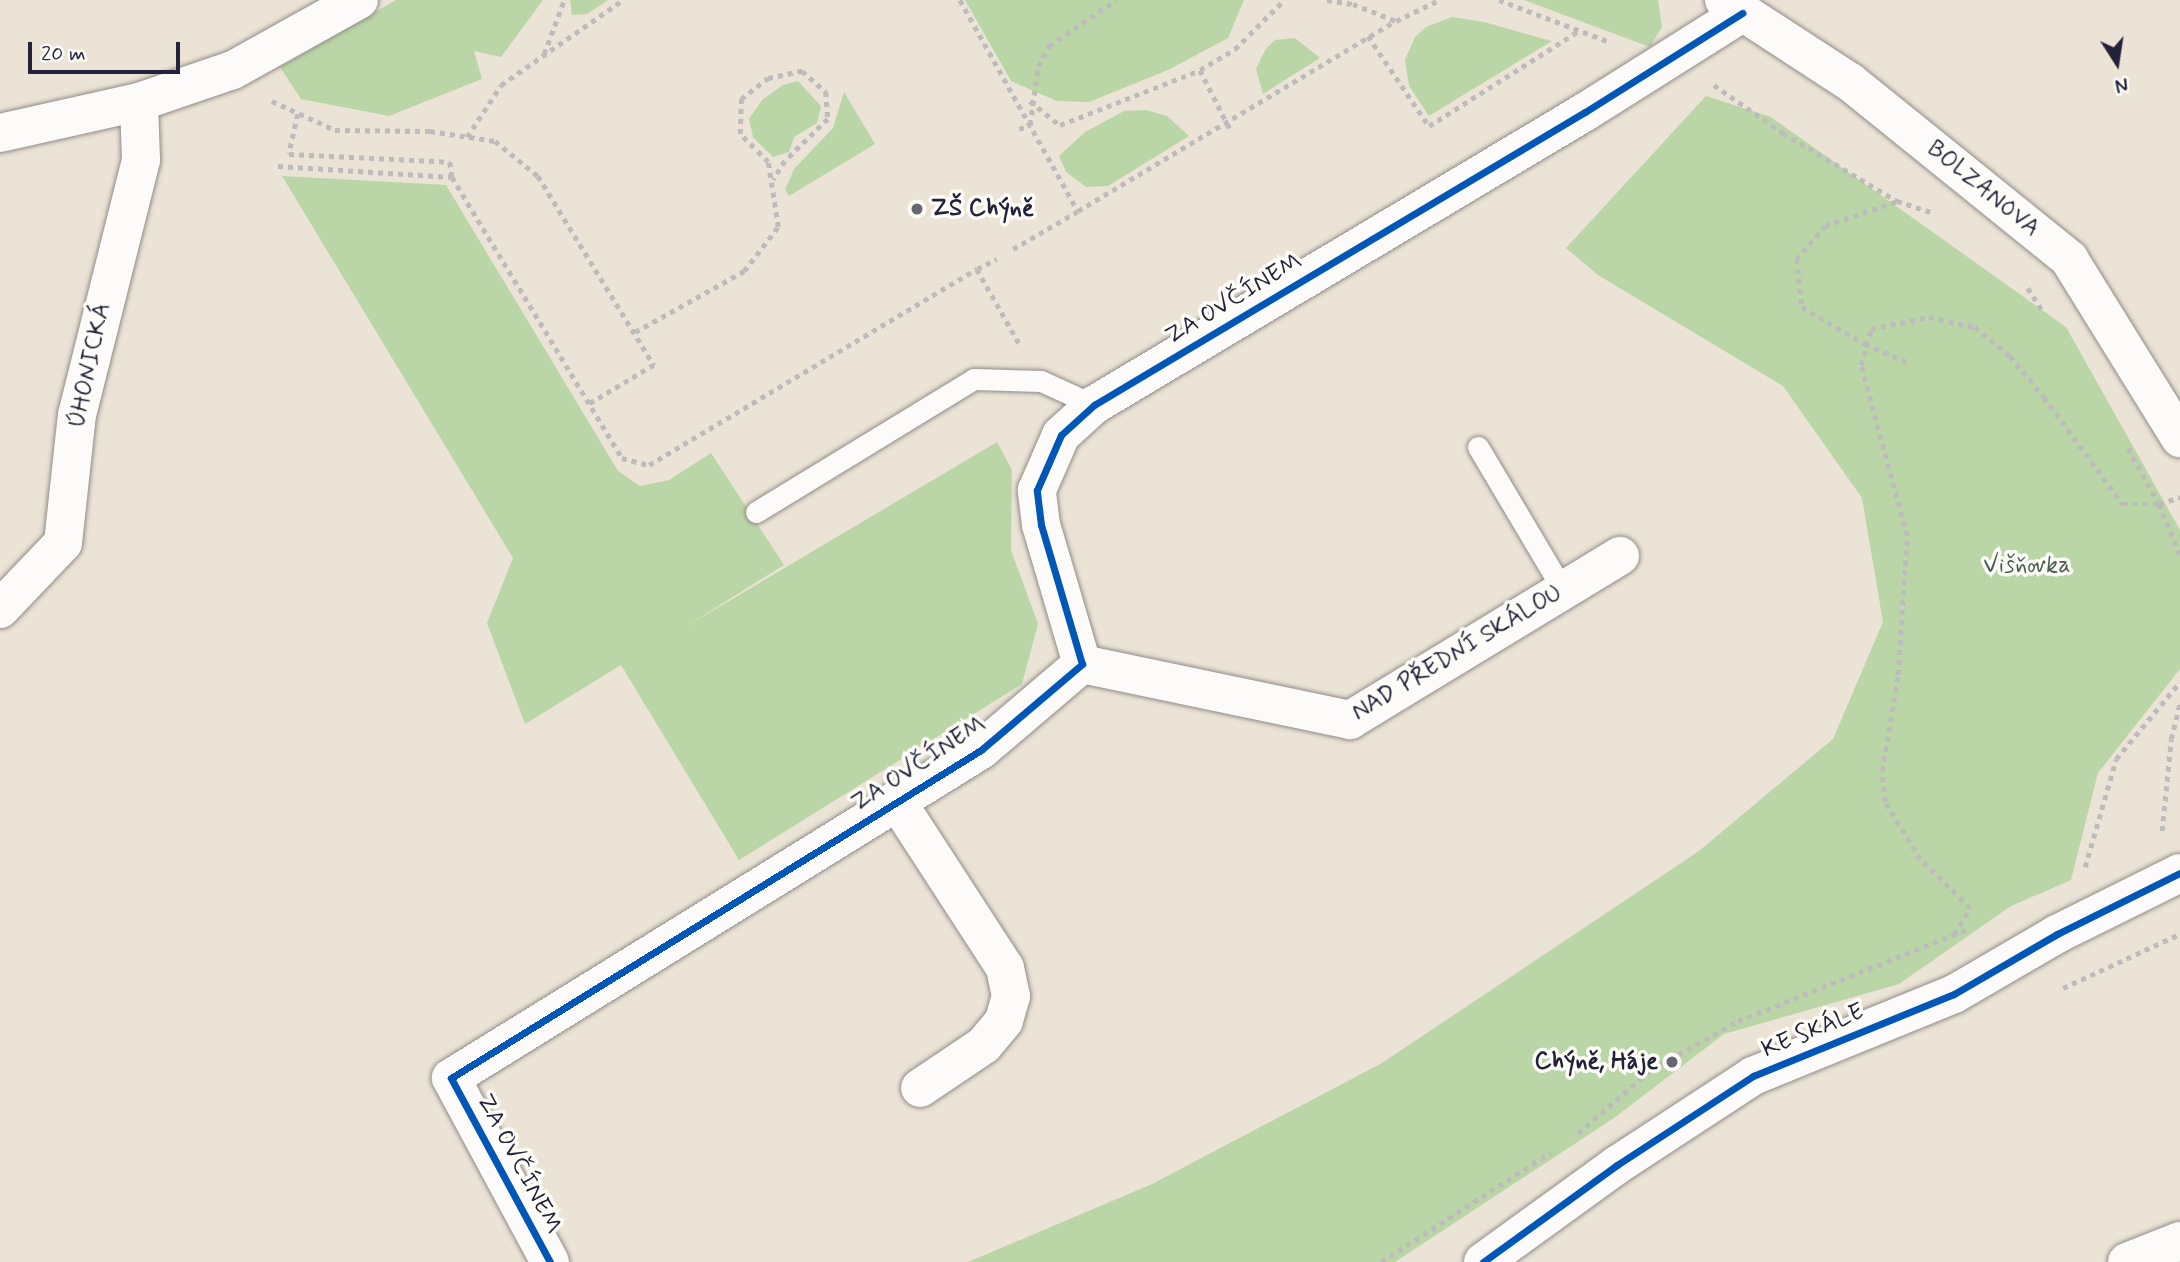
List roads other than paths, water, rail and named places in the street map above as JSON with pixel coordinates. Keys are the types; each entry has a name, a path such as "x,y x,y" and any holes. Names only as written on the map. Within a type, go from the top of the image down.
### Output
{"street":[{"path":"0,133 139,102 233,70 359,0"},
{"name":"ZA OVČÍNEM","path":"550,1262 451,1078 896,800 981,750 1082,664 1041,525 1037,491 1061,435 1094,405 1669,61 1733,6"},
{"name":"BOLZANOVA","path":"1733,6 1850,82 2069,259 2168,425 2180,438"},
{"name":"ÚHONICKÁ","path":"0,609 63,543 77,415 141,160 139,102"},
{"name":"NAD PŘEDNÍ SKÁLOU","path":"1082,664 1350,720 1620,556"},
{"path":"896,800 1004,968 1011,996 1004,1021 984,1045 920,1087"},
{"name":"KE SKÁLE","path":"1483,1262 1617,1165 1753,1076 1954,994 2057,934 2179,873"},
{"path":"2127,1262 2180,1241"}],"lane":[{"path":"756,512 975,379 1041,381 1094,405"},
{"path":"1478,447 1563,590"}],"place":[{"name":"ZŠ Chýně","path":"917,209"},
{"name":"Chýně, Háje","path":"1672,1062"}],"park label":[{"name":"Višňovka","path":"2027,566"}]}
